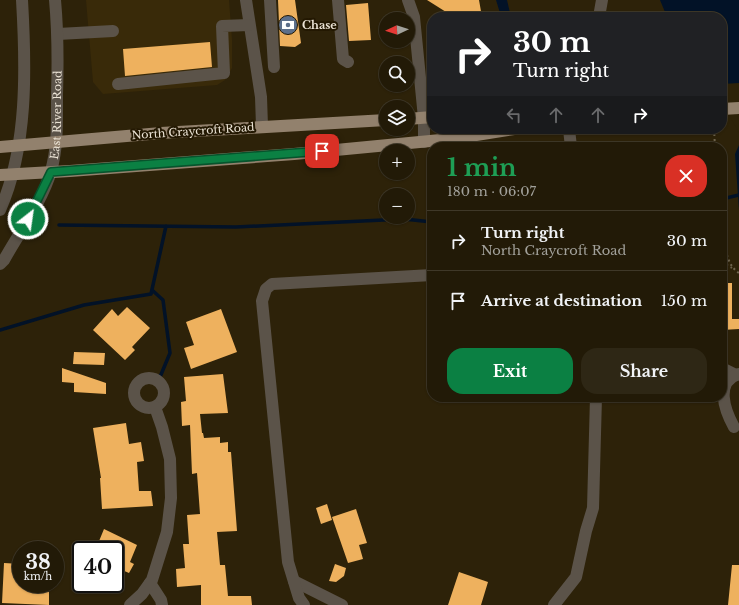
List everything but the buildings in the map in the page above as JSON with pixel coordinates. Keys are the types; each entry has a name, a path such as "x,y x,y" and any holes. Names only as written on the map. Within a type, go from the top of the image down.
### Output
{"main road":[{"path":"727,109 739,108"},
{"path":"415,119 427,118"},
{"name":"North Craycroft Road","path":"0,147 56,141 262,126 379,120"},
{"path":"0,175 424,142 479,134"}],"street":[{"path":"0,210 13,174 19,146 24,43 22,0"},
{"name":"East River Road","path":"0,264 4,260 38,200 51,172 56,141 58,34 55,0"},
{"path":"246,0 261,97 262,126"},
{"path":"270,0 274,67"},
{"path":"338,0 343,59 348,62"},
{"path":"408,0 414,17 427,111"},
{"path":"600,12 602,0"},
{"path":"118,84 224,74 222,26 249,25"},
{"path":"58,34 113,31"},
{"path":"424,142 427,124"},
{"path":"304,605 299,598 288,562 262,301 266,289 272,284 427,275"},
{"path":"727,370 738,374"},
{"path":"727,381 738,374"},
{"path":"554,605 576,577 586,531 593,508 596,402"},
{"path":"723,402 734,427"},
{"path":"130,605 142,594 150,583 167,532 171,498 170,459 155,407"},
{"path":"294,581 342,605"},
{"path":"150,583 161,600 162,605"}],"path":[{"path":"727,254 733,269"},
{"path":"727,265 739,273"}],"shaded area":[{"path":"86,0 229,0 232,40 232,68 225,80 217,85 103,94 93,82"}],"water":[{"path":"496,0 507,0 510,12 500,12"},
{"path":"660,0 739,0 739,131 727,107 727,12 665,12"},
{"path":"739,145 739,210 735,154"}],"pier":[{"path":"739,83 739,133 727,111 727,84"}],"waterway":[{"path":"727,198 739,195"},
{"path":"59,225 236,227 404,219 427,221"},
{"path":"0,330 84,305 151,294 166,226"},
{"path":"152,290 163,300 170,353 160,377"}],"place":[{"name":"Chase","path":"288,25"}],"route":[{"path":"28,219 51,172 322,151"}]}
